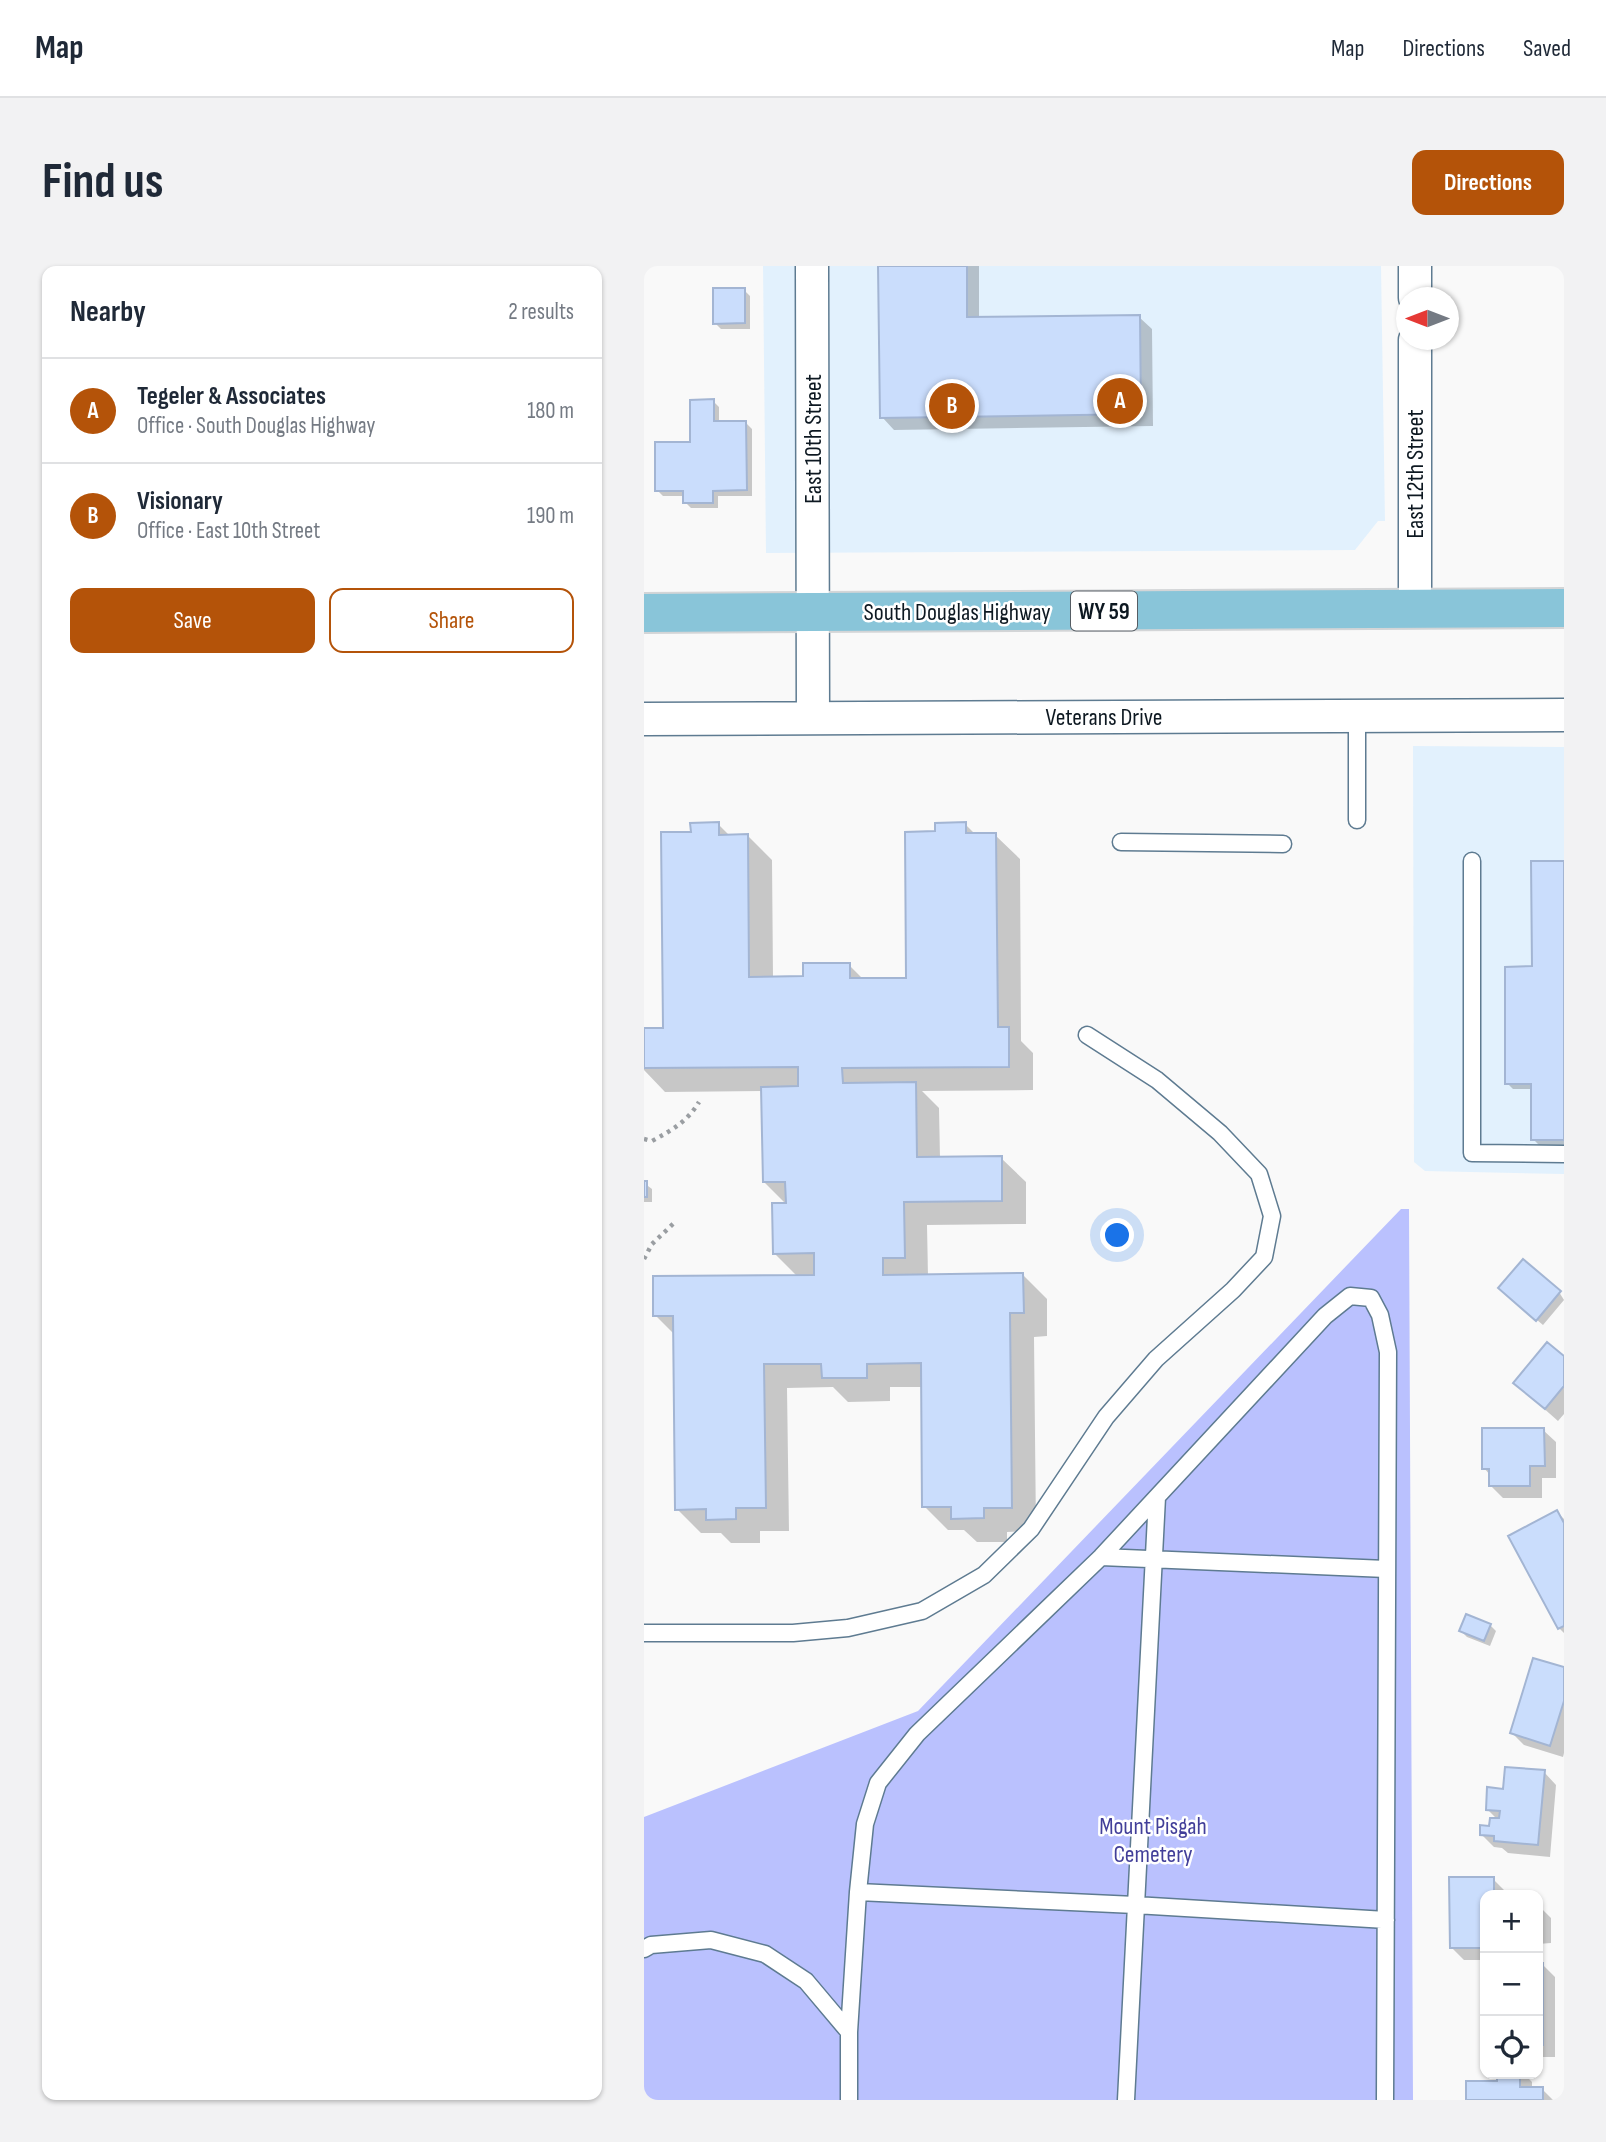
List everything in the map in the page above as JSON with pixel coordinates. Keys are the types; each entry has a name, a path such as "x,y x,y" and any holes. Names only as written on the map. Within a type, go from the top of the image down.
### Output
{"main road":[{"name":"South Douglas Highway","path":"644,613 1564,608"}],"street":[{"name":"East 10th Street","path":"812,266 813,718"},
{"path":"1415,266 1415,287"},
{"name":"East 12th Street","path":"1415,350 1415,609"},
{"name":"Veterans Drive","path":"644,719 1564,715"}],"lane":[{"path":"1357,715 1357,820"},
{"path":"1121,842 1283,844"},
{"path":"1472,861 1472,1153 1564,1154"},
{"path":"644,1633 793,1633 848,1628 922,1611 984,1575 1031,1529 1106,1417 1156,1359 1233,1290 1264,1257 1272,1216 1259,1174 1220,1133 1157,1080 1087,1035"},
{"path":"849,2100 849,2032 858,1892 865,1824 878,1783 917,1734 1101,1557 1325,1316 1350,1296 1371,1298 1380,1315 1388,1352 1385,2100"},
{"path":"1126,2100 1157,1497"},
{"path":"1101,1557 1386,1569"},
{"path":"858,1892 1386,1920"},
{"path":"644,1949 651,1945 711,1940 765,1954 806,1981 849,2032"}],"path":[{"path":"644,1139 652,1141 671,1130 691,1116 699,1102"},
{"path":"644,1259 652,1244 674,1223"}],"shaded area":[{"path":"763,266 1381,266 1385,521 1378,521 1355,550 766,553"},
{"path":"1413,746 1564,747 1564,1174 1425,1171 1414,1162"}],"green space":[{"name":"Mount Pisgah Cemetery","path":"1401,1209 1409,1209 1413,2100 644,2100 644,1817 918,1711"}],"building":[{"path":"878,266 967,266 967,317 1140,315 1141,414 880,418"},
{"path":"713,288 745,288 745,323 713,324"},
{"path":"714,399 714,421 746,421 747,490 713,491 713,503 683,503 683,491 655,491 655,442 690,442 690,400"},
{"path":"719,822 719,835 748,834 749,977 803,976 803,963 850,963 850,978 906,978 905,832 935,831 935,823 966,822 966,833 996,833 998,1027 1009,1027 1009,1067 842,1068 843,1083 916,1082 917,1157 1002,1156 1002,1201 904,1202 905,1258 883,1258 883,1275 1023,1273 1024,1313 1010,1313 1012,1508 984,1508 984,1518 951,1519 951,1507 922,1507 921,1363 867,1364 867,1378 822,1378 821,1364 764,1364 766,1508 736,1508 736,1519 706,1520 706,1509 675,1510 673,1316 653,1316 653,1276 814,1275 814,1253 773,1254 772,1203 786,1203 785,1182 763,1182 761,1087 798,1086 798,1067 644,1068 644,1028 663,1028 661,832 691,832 690,823"},
{"path":"1531,861 1564,861 1564,1140 1531,1140 1531,1084 1505,1084 1505,967 1532,966"},
{"path":"644,1181 647,1181 647,1197 644,1197"},
{"path":"1523,1259 1561,1291 1536,1321 1498,1288"},
{"path":"1547,1342 1564,1356 1564,1386 1545,1409 1513,1383"},
{"path":"1482,1428 1544,1428 1545,1466 1530,1466 1530,1486 1489,1486 1489,1469 1482,1469"},
{"path":"1557,1510 1564,1523 1564,1626 1558,1629 1508,1536"},
{"path":"1466,1614 1491,1624 1484,1641 1459,1631"},
{"path":"1533,1658 1564,1667 1564,1701 1550,1746 1510,1733"},
{"path":"1505,1767 1545,1770 1538,1845 1494,1841 1494,1836 1480,1835 1480,1825 1489,1826 1490,1818 1499,1818 1500,1811 1486,1810 1487,1787 1503,1789"},
{"path":"1449,1877 1494,1877 1494,1890 1480,1890 1480,1948 1450,1948"},
{"path":"1520,2079 1520,2087 1543,2087 1543,2100 1466,2100 1466,2081"}],"place":[{"name":"Tegeler & Associates","path":"1120,401"},
{"name":"Visionary","path":"952,406"}]}
